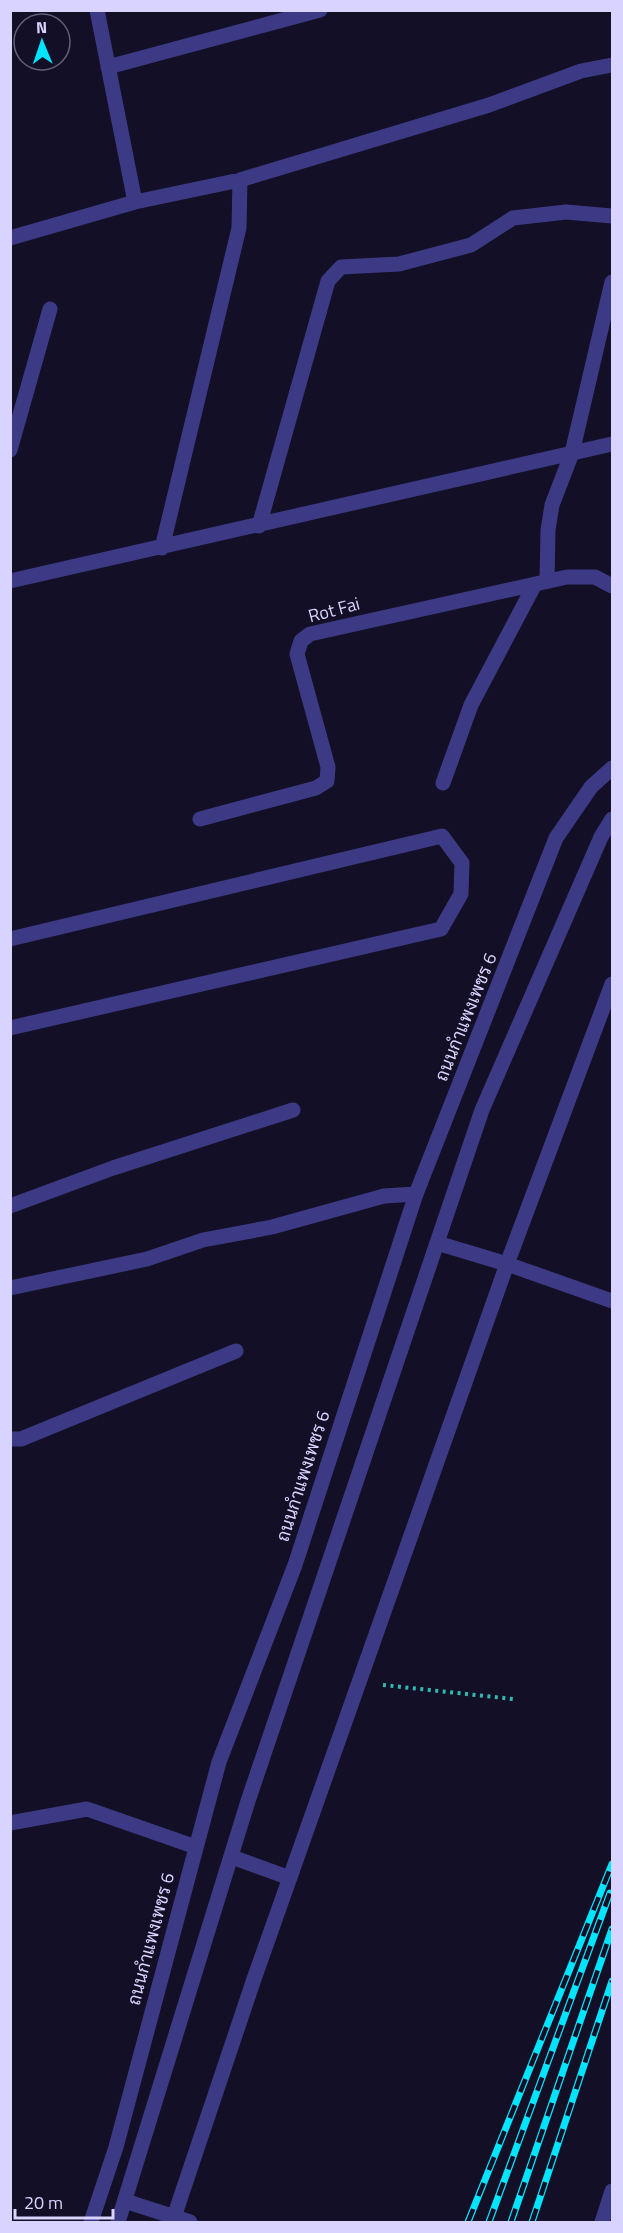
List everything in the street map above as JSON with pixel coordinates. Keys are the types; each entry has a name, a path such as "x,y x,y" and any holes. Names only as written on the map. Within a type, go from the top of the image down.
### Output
{"street":[{"path":"97,10 135,202"},
{"path":"108,67 320,10"},
{"path":"10,238 135,202 240,180 489,105 581,71 612,65"},
{"path":"162,548 238,228 240,180"},
{"path":"259,526 328,281 341,267 399,264 471,245 513,218 566,212 612,216"},
{"path":"443,783 471,705 541,582 552,505 572,453 612,282"},
{"path":"10,450 50,309"},
{"path":"10,581 612,444"},
{"name":"Rot Fai","path":"200,819 316,788 327,781 328,767 297,654 301,641 310,634 567,577 595,577 612,586"},
{"name":"ถนนกำแพงเพชร 6","path":"91,2223 116,2147 219,1762 295,1564 416,1194 556,838 591,787 612,768"},
{"path":"118,2223 248,1800 482,1110 601,837 612,819"},
{"path":"10,939 442,836 462,863 461,894 441,929 10,1028"},
{"path":"174,2217 254,1979 507,1264 612,984"},
{"path":"10,1206 113,1168 293,1110"},
{"path":"10,1288 147,1259 203,1240 272,1227 384,1196 416,1194"},
{"path":"437,1243 612,1300"},
{"path":"10,1439 21,1439 236,1351"},
{"path":"10,1823 87,1809 196,1847"},
{"path":"232,1857 290,1878"},
{"path":"602,2223 612,2191"},
{"path":"124,2201 190,2223"}],"path":[{"path":"359,1683 513,1698"}],"railway":[{"path":"468,2222 612,1864"},
{"path":"489,2222 610,1893"},
{"path":"511,2222 612,1929"},
{"path":"532,2222 612,1981"}]}
